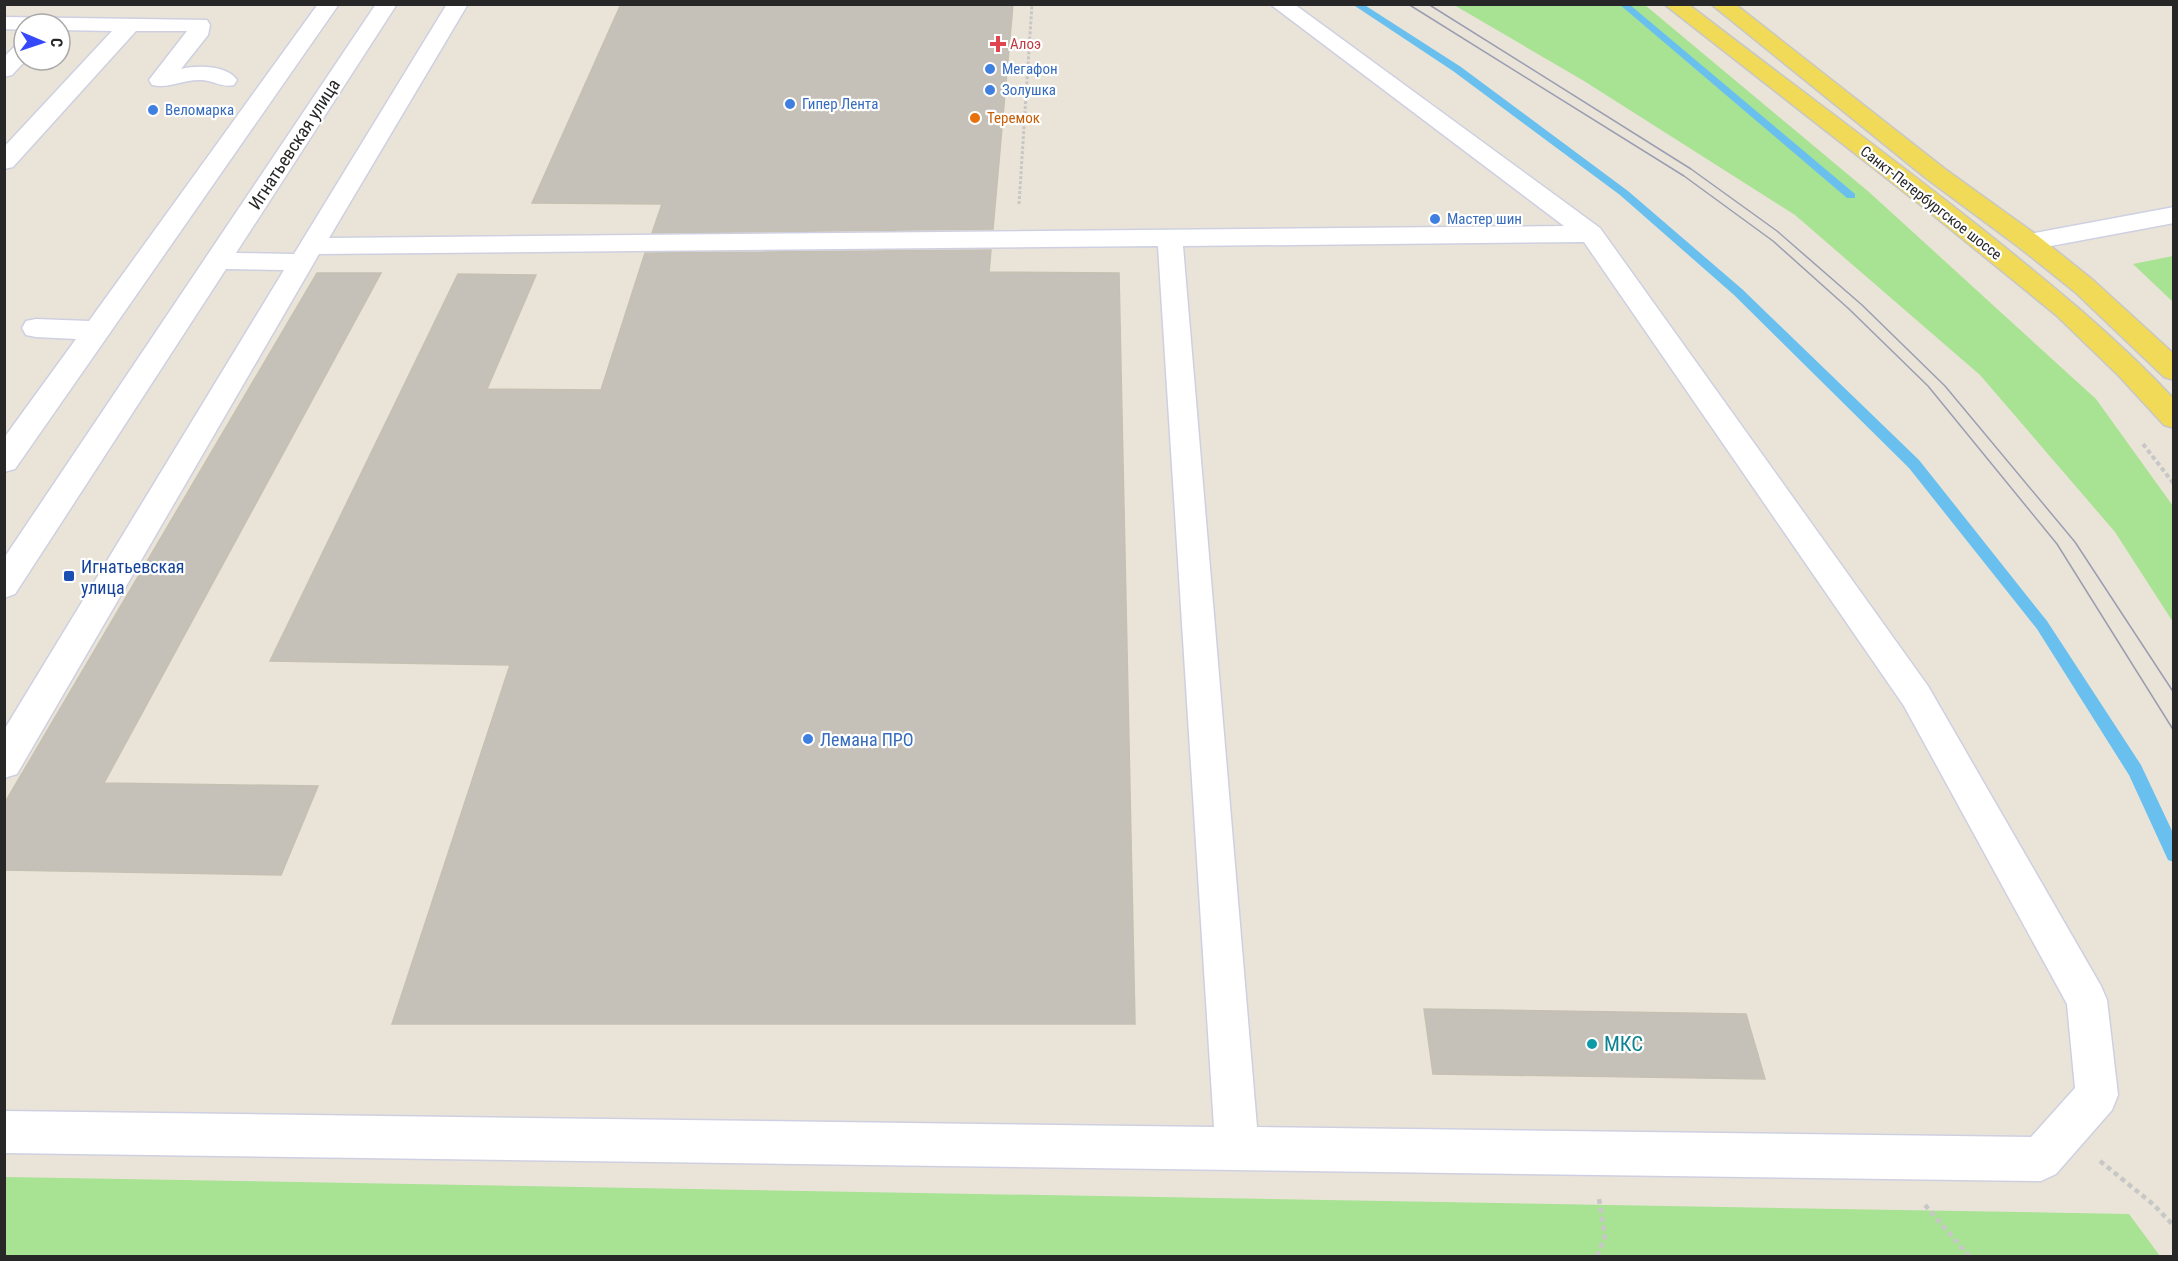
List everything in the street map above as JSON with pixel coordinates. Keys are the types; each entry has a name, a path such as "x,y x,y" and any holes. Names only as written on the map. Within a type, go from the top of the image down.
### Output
{"main road":[{"name":"Санкт-Петербургское шоссе","path":"1674,4 1930,201 2065,309 2129,369 2174,418"},
{"name":"Санкт-Петербургское шоссе","path":"1721,4 1936,174 2029,242 2084,286 2174,370"}],"street":[{"name":"Игнатьевская улица","path":"4,585 217,261 333,40 329,4"},
{"name":"Игнатьевская улица","path":"4,461 275,80 387,4"},
{"path":"4,763 306,254 458,4"},
{"path":"4,1132 2041,1160 2097,1095 2087,1000 1916,696 1591,234 1280,4"},
{"path":"72,24 199,25 197,35 160,80 174,80 176,86 205,86 226,80 275,80"},
{"path":"4,162 130,24"},
{"path":"2029,242 2174,214"},
{"path":"217,261 306,254 1017,240 1591,234"},
{"path":"1170,238 1238,1149"},
{"path":"36,328 98,330"}],"path":[{"path":"1017,240 1032,4"},
{"path":"2098,1159 2154,1205 2174,1226"},
{"path":"1597,1189 1605,1236 1597,1257"}],"green space":[{"path":"1454,5 1645,5 1869,192 2096,399 2173,506 2173,622 2115,532 1980,375 1795,215 1584,81"},
{"path":"2174,256 2173,302 2133,264"},
{"path":"5,1177 2129,1214 2160,1256 5,1256"}],"building":[{"name":"Гипер Лента","path":"621,4 1013,4 993,229 652,233 662,204 532,203"},
{"name":"Лемана ПРО","path":"991,250 989,272 1119,273 1135,1024 392,1024 510,665 270,661 458,274 536,275 487,389 601,390 645,253"},
{"path":"317,273 381,273 104,783 318,786 281,875 4,870 4,804"},
{"name":"МКС","path":"1424,1009 1746,1014 1765,1079 1433,1074"}],"waterway":[{"path":"1356,4 1457,69 1624,193 1738,292 1914,464 2042,625 2135,770 2174,854"},
{"path":"1623,4 1851,196"}],"tram line":[{"path":"1408,4 1684,176 1773,241 1849,309 1928,386 2057,544 2174,731"},
{"path":"1428,4 1691,169 1777,231 1862,305 1945,386 2075,542 2174,693"}],"place":[{"name":"Алоэ","path":"998,44"},
{"name":"Мегафон","path":"990,69"},
{"name":"Золушка","path":"990,90"},
{"name":"Гипер Лента","path":"790,104"},
{"name":"Веломарка","path":"153,110"},
{"name":"Теремок","path":"975,118"},
{"name":"Мастер шин","path":"1435,219"},
{"name":"Игнатьевская улица","path":"69,576"},
{"name":"Лемана ПРО","path":"808,739"},
{"name":"МКС","path":"1592,1044"}]}
